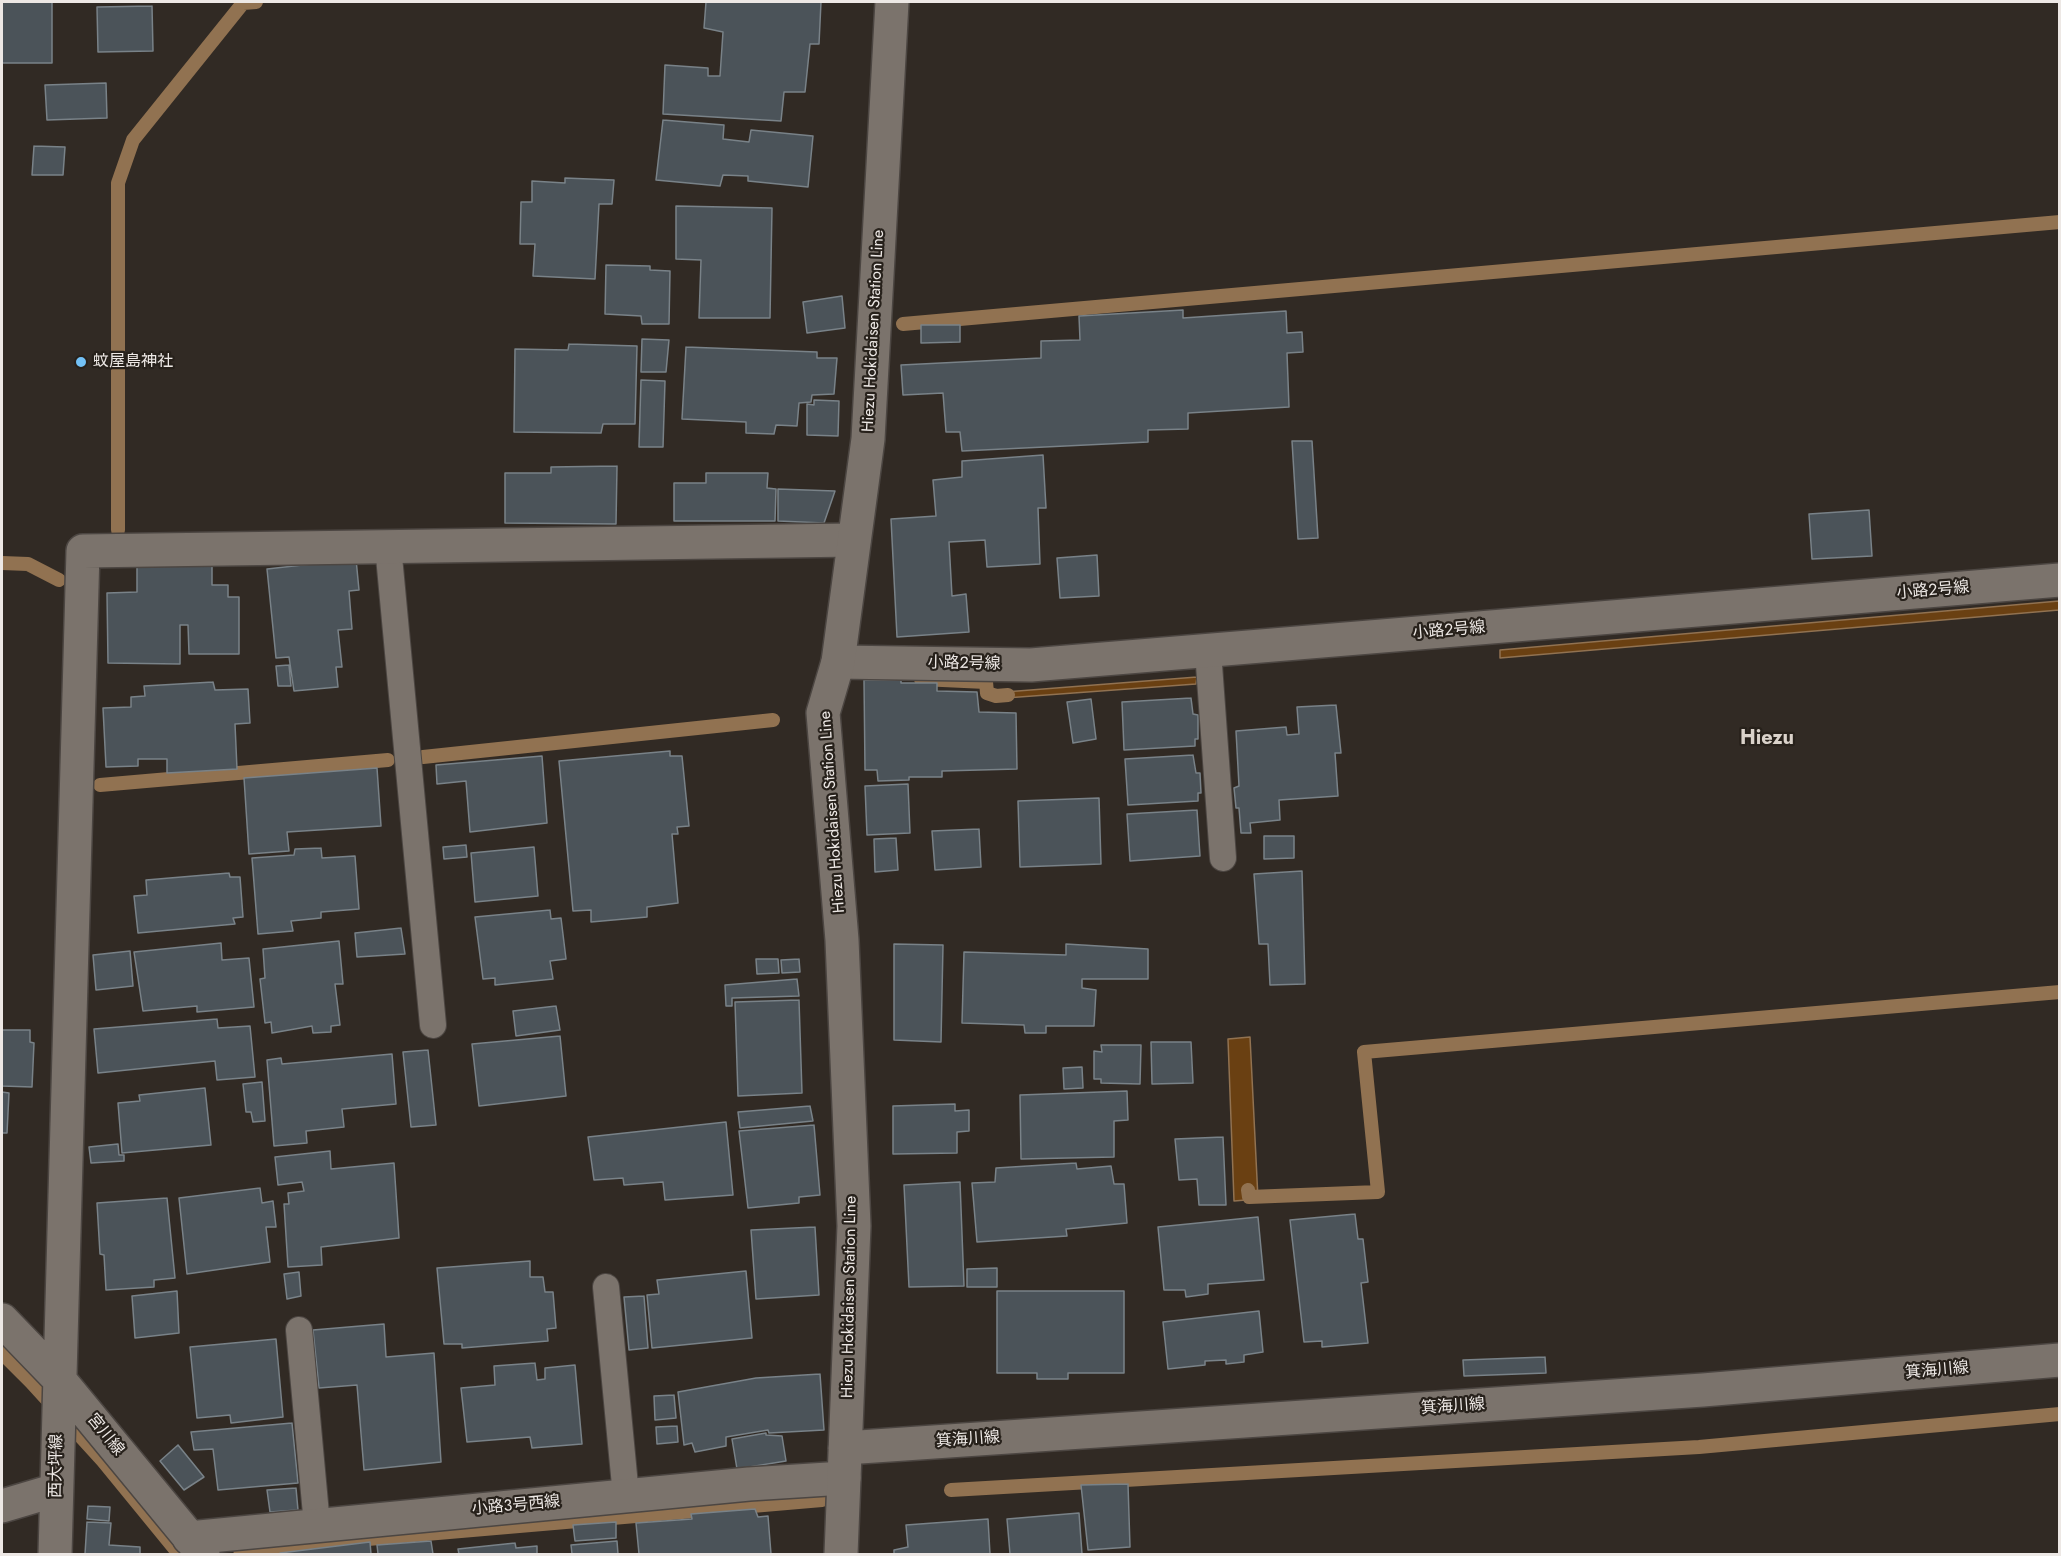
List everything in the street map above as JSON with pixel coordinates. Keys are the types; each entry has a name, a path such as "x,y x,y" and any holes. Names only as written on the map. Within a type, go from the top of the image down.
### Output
{"street":[{"name":"Hiezu Hokidaisen Station Line","path":"842,1554 854,1226 842,940 823,713 838,662 868,439 892,2"},
{"path":"388,546 854,540"},
{"name":"西大坪線","path":"55,1554 58,1378 83,551 388,546"},
{"name":"小路2号線","path":"838,662 1031,665 2060,580"},
{"name":"宮川線","path":"2,1320 58,1378 196,1546"},
{"name":"箕海川線","path":"845,1463 2060,1360"},
{"name":"小路3号西線","path":"196,1546 317,1525 749,1484 845,1463"},
{"path":"2,1506 56,1490"}],"lane":[{"path":"388,546 433,1025"},
{"path":"1208,651 1223,858"},
{"path":"606,1287 626,1496"},
{"path":"299,1330 317,1525"}],"shaded area":[{"path":"2059,601 2059,610 1500,658 1500,650"},
{"path":"1197,677 1196,684 992,699 992,693"},
{"path":"1250,1037 1258,1199 1234,1201 1228,1039"}],"building":[{"path":"2,2 52,2 52,63 2,63"},
{"path":"706,2 821,2 819,44 810,44 805,92 784,92 781,121 663,114 665,65 708,68 708,76 720,76 723,32 704,28"},
{"path":"152,6 153,51 98,52 97,7"},
{"path":"106,83 107,118 47,120 45,85"},
{"path":"663,120 724,125 723,139 749,142 751,130 813,136 808,187 748,181 748,176 723,175 720,186 656,180"},
{"path":"34,146 65,147 63,175 32,175"},
{"path":"565,178 614,180 612,204 599,204 595,279 533,276 535,244 520,244 521,202 532,202 532,181 565,183"},
{"path":"676,206 772,208 770,318 699,318 701,260 676,259"},
{"path":"606,265 650,266 650,270 670,271 669,324 642,324 641,316 605,314"},
{"path":"842,296 845,328 807,333 803,302"},
{"path":"1183,310 1183,318 1286,311 1287,333 1302,332 1303,352 1287,353 1289,407 1188,413 1188,429 1148,430 1148,442 962,451 960,432 946,432 943,393 903,395 901,365 1041,358 1041,341 1080,340 1079,316"},
{"path":"921,325 960,325 960,342 921,343"},
{"path":"642,339 669,340 666,372 641,372"},
{"path":"569,344 637,346 635,424 603,424 601,433 514,432 515,349 568,350"},
{"path":"686,347 817,352 817,358 837,358 834,394 812,395 811,402 799,403 797,426 776,425 774,434 746,433 746,422 682,419"},
{"path":"641,380 665,381 663,447 639,447"},
{"path":"814,400 839,401 838,436 807,435 807,404 814,405"},
{"path":"1292,441 1312,441 1318,538 1298,539"},
{"path":"1043,455 1046,508 1038,508 1040,564 987,567 985,540 949,542 952,596 966,594 969,632 897,637 891,519 936,516 933,480 962,477 962,461"},
{"path":"617,466 616,524 505,523 505,473 551,473 551,467"},
{"path":"706,473 768,473 767,488 776,489 775,521 674,521 674,483 706,483"},
{"path":"778,489 835,491 824,523 778,521"},
{"path":"1869,510 1872,556 1812,559 1809,514"},
{"path":"1097,555 1099,596 1060,598 1057,558"},
{"path":"356,559 359,590 349,591 352,629 338,630 342,667 336,667 338,687 294,691 289,657 276,658 267,569"},
{"path":"137,562 192,562 191,566 212,566 212,585 228,585 228,597 239,597 239,654 189,654 188,625 180,625 180,664 108,663 107,593 137,592"},
{"path":"289,665 291,686 278,686 276,666"},
{"path":"864,680 937,683 937,691 977,692 979,712 1016,713 1017,769 942,771 942,777 909,777 909,780 878,781 877,770 865,770"},
{"path":"213,682 215,690 248,689 250,723 235,724 237,769 167,773 167,759 138,759 138,766 106,767 103,708 131,707 131,697 145,696 144,686"},
{"path":"1191,698 1193,714 1198,715 1198,739 1195,739 1195,746 1124,750 1122,702"},
{"path":"1091,699 1096,739 1073,743 1067,702"},
{"path":"1336,705 1341,753 1335,753 1338,796 1279,800 1280,820 1250,823 1251,833 1241,833 1239,808 1236,808 1234,788 1239,786 1236,731 1286,727 1287,735 1299,734 1297,707"},
{"path":"670,751 670,756 682,756 689,826 677,827 678,834 672,834 678,903 647,907 647,917 591,922 591,910 573,911 559,761"},
{"path":"1193,755 1196,773 1200,773 1201,793 1198,793 1198,801 1128,805 1125,759"},
{"path":"542,756 547,823 470,832 466,781 437,784 436,765"},
{"path":"377,768 381,826 287,832 289,851 249,854 244,778"},
{"path":"908,784 910,833 867,835 865,786"},
{"path":"1099,798 1101,864 1020,867 1018,801"},
{"path":"1197,810 1200,856 1130,861 1127,814"},
{"path":"979,829 981,867 935,870 932,831"},
{"path":"1264,836 1294,836 1294,858 1264,859"},
{"path":"896,838 898,870 875,872 874,839"},
{"path":"466,845 467,857 444,859 443,847"},
{"path":"534,847 538,896 475,902 471,853"},
{"path":"321,848 322,858 355,856 359,909 321,912 321,918 291,921 293,931 258,934 252,858 294,855 295,849"},
{"path":"1302,871 1305,984 1270,985 1268,944 1259,944 1254,874"},
{"path":"229,873 230,877 240,877 243,917 233,918 235,924 138,933 134,896 147,895 146,880"},
{"path":"550,910 551,919 561,918 566,959 550,961 553,979 495,985 495,978 483,979 475,917"},
{"path":"401,928 405,954 357,957 355,933"},
{"path":"339,941 343,984 335,984 340,1025 331,1026 331,1032 313,1033 312,1026 272,1033 271,1022 265,1023 260,979 265,978 263,949"},
{"path":"221,943 222,960 249,958 254,1007 197,1012 197,1006 143,1011 134,952"},
{"path":"894,944 943,945 941,1042 894,1040"},
{"path":"1066,944 1148,949 1148,979 1082,979 1082,988 1096,990 1094,1026 1046,1026 1046,1033 1025,1033 1024,1025 962,1023 964,952 1066,955"},
{"path":"130,951 133,986 96,990 93,955"},
{"path":"756,959 778,959 779,973 757,974"},
{"path":"799,959 800,972 782,973 781,960"},
{"path":"797,979 799,996 732,998 732,1006 726,1006 725,985"},
{"path":"799,1000 802,1093 738,1096 735,1002"},
{"path":"556,1006 560,1030 516,1036 513,1011"},
{"path":"217,1019 218,1028 250,1026 255,1077 217,1080 215,1061 98,1073 94,1029"},
{"path":"2,1030 30,1030 30,1042 34,1043 32,1087 2,1086"},
{"path":"560,1036 566,1096 479,1106 472,1044"},
{"path":"1151,1042 1191,1042 1193,1083 1152,1084"},
{"path":"1101,1045 1141,1045 1140,1084 1101,1083 1101,1079 1094,1079 1094,1051 1102,1052"},
{"path":"428,1050 436,1125 411,1127 403,1052"},
{"path":"392,1054 396,1104 342,1109 344,1127 306,1131 307,1143 274,1146 267,1060 281,1058 282,1064"},
{"path":"1082,1067 1083,1088 1064,1089 1063,1068"},
{"path":"262,1082 265,1121 253,1122 251,1112 246,1112 243,1084"},
{"path":"205,1088 211,1145 122,1153 118,1103 140,1101 139,1095"},
{"path":"1127,1091 1128,1120 1114,1121 1114,1157 1021,1159 1020,1095"},
{"path":"2,1092 9,1093 7,1133 2,1133"},
{"path":"955,1104 955,1111 969,1110 969,1131 957,1132 957,1153 893,1154 893,1106"},
{"path":"810,1106 813,1121 740,1128 738,1112"},
{"path":"726,1122 733,1195 665,1200 663,1182 624,1185 623,1178 594,1180 588,1137"},
{"path":"814,1125 820,1195 799,1197 799,1203 748,1208 739,1131"},
{"path":"1223,1137 1226,1205 1199,1205 1197,1179 1179,1180 1175,1139"},
{"path":"118,1144 119,1155 124,1155 124,1161 91,1163 89,1147"},
{"path":"330,1151 331,1169 394,1163 399,1238 321,1247 322,1265 288,1267 284,1204 289,1204 288,1193 304,1191 302,1182 278,1185 275,1157"},
{"path":"1076,1163 1077,1169 1111,1166 1114,1184 1124,1184 1127,1223 1066,1229 1067,1236 977,1242 972,1183 995,1182 996,1168"},
{"path":"960,1182 964,1286 909,1287 904,1185"},
{"path":"260,1188 262,1203 273,1201 276,1227 266,1227 270,1262 187,1274 179,1198"},
{"path":"167,1198 175,1278 154,1280 154,1287 106,1290 104,1255 100,1254 97,1203"},
{"path":"1355,1214 1358,1239 1363,1239 1368,1282 1361,1283 1368,1343 1322,1347 1322,1341 1304,1342 1290,1220"},
{"path":"1258,1217 1264,1280 1208,1284 1208,1294 1186,1297 1185,1290 1164,1290 1158,1227"},
{"path":"815,1227 819,1295 756,1299 751,1230"},
{"path":"530,1261 530,1277 543,1277 545,1292 553,1292 556,1328 547,1329 548,1341 462,1348 462,1344 444,1344 437,1268"},
{"path":"997,1268 997,1287 967,1287 967,1269"},
{"path":"746,1271 752,1338 652,1348 647,1295 659,1294 657,1280"},
{"path":"299,1272 301,1296 287,1299 284,1274"},
{"path":"177,1291 179,1333 135,1338 132,1296"},
{"path":"997,1291 1124,1291 1124,1373 1068,1373 1068,1379 1037,1379 1037,1373 997,1373"},
{"path":"644,1296 648,1348 629,1350 624,1297"},
{"path":"1259,1311 1263,1352 1244,1355 1244,1362 1226,1364 1226,1360 1205,1361 1205,1365 1168,1369 1163,1322"},
{"path":"384,1324 386,1357 434,1353 441,1462 364,1470 357,1385 319,1388 313,1330"},
{"path":"276,1339 283,1417 231,1423 230,1415 197,1418 190,1347"},
{"path":"1545,1357 1546,1373 1464,1376 1463,1360"},
{"path":"535,1363 537,1380 545,1379 545,1368 575,1365 582,1444 532,1448 530,1437 467,1442 461,1388 495,1385 494,1366"},
{"path":"820,1374 824,1430 769,1433 768,1430 726,1437 726,1446 695,1452 692,1443 684,1445 678,1392 756,1378"},
{"path":"674,1395 676,1418 655,1420 654,1396"},
{"path":"292,1423 298,1483 218,1490 213,1449 194,1450 191,1432"},
{"path":"677,1426 678,1442 657,1444 656,1427"},
{"path":"766,1433 766,1435 782,1436 786,1461 737,1469 732,1439"},
{"path":"178,1445 204,1477 184,1490 160,1461"},
{"path":"1128,1484 1130,1547 1088,1550 1081,1485"},
{"path":"296,1488 298,1510 270,1512 267,1490"},
{"path":"88,1506 110,1507 109,1521 87,1519"},
{"path":"755,1509 758,1517 768,1516 771,1554 639,1554 636,1523 692,1519 691,1514"},
{"path":"1079,1513 1082,1554 1010,1554 1007,1519"},
{"path":"988,1519 990,1554 894,1554 894,1550 908,1547 906,1525"},
{"path":"87,1522 111,1523 109,1545 140,1547 140,1554 85,1554"},
{"path":"616,1522 616,1538 575,1541 573,1525"},
{"path":"431,1541 433,1554 378,1554 377,1545"},
{"path":"617,1541 618,1554 572,1554 571,1545"},
{"path":"370,1542 371,1554 280,1554 280,1553"},
{"path":"515,1543 516,1548 537,1546 537,1554 459,1554 458,1549"}],"waterway":[{"path":"118,530 118,183 133,140 243,3 256,2"},
{"path":"903,324 2060,222"},
{"path":"2,563 28,564 59,580"},
{"path":"921,679 986,682 987,693 996,696 1008,695"},
{"path":"423,757 773,720"},
{"path":"100,785 388,760"},
{"path":"1248,1190 1249,1197 1378,1192 1364,1052 2060,992"},
{"path":"2,1353 103,1461 179,1554"},
{"path":"951,1490 1699,1447 2060,1414"},
{"path":"240,1550 822,1500"}],"place":[{"name":"蚊屋島神社","path":"81,362"}],"district":[{"name":"Hiezu","path":"1767,739"}]}
